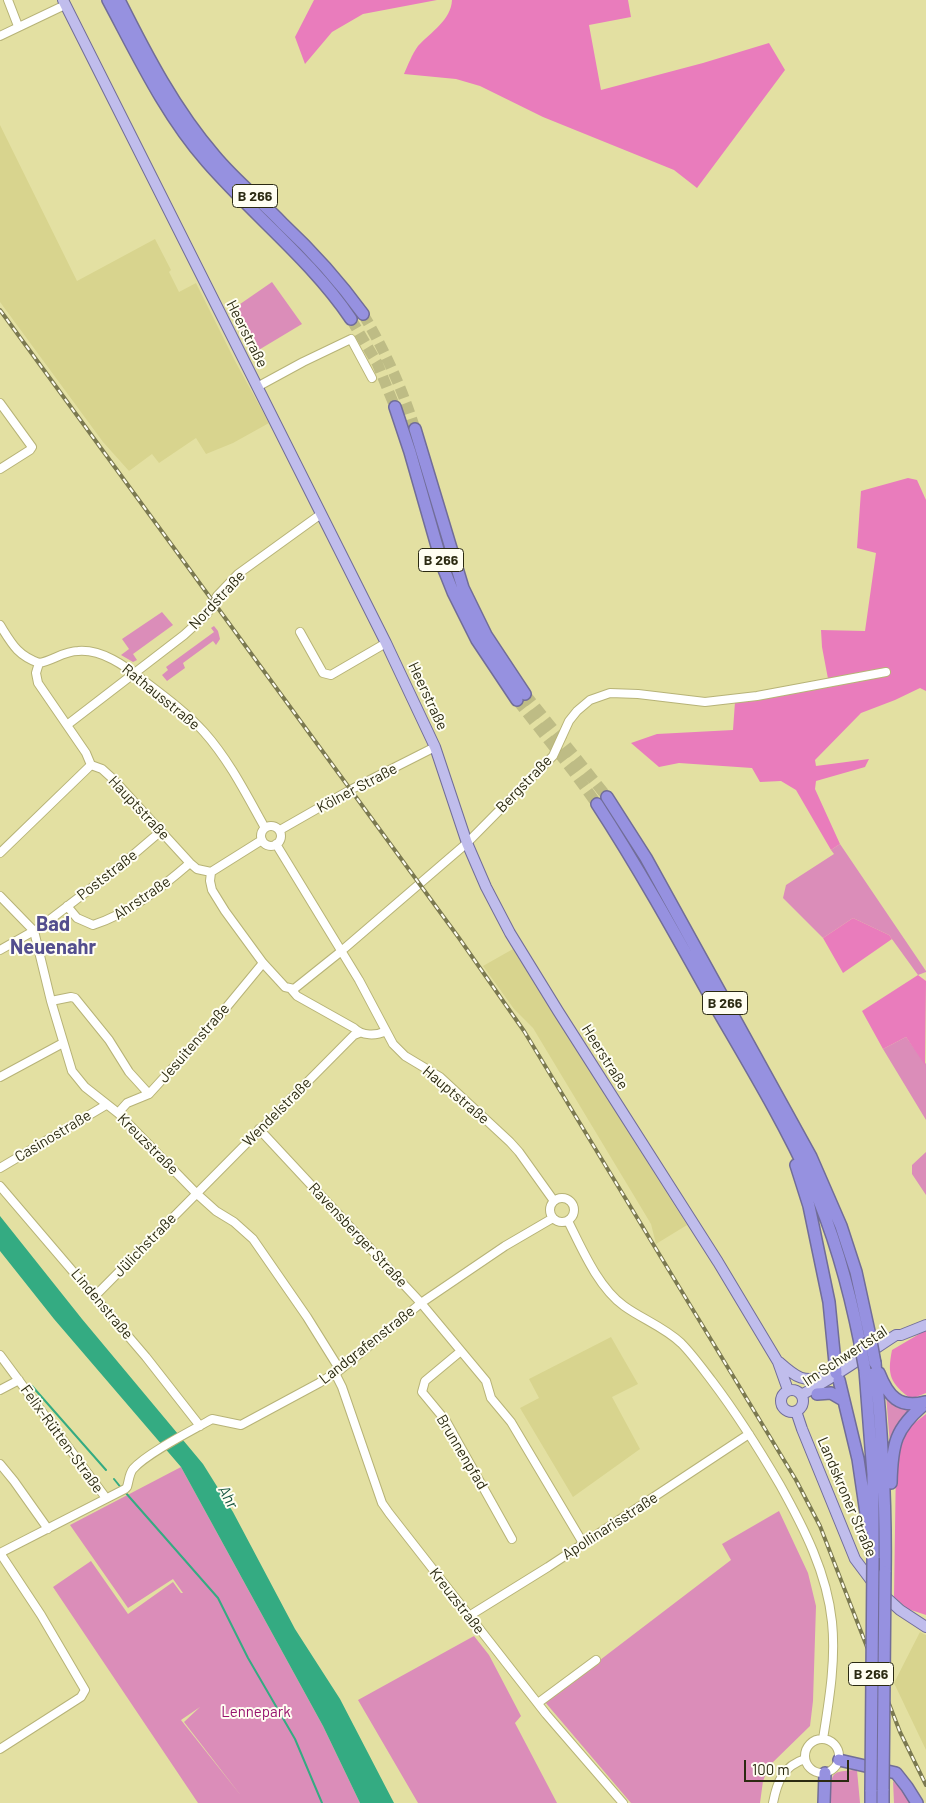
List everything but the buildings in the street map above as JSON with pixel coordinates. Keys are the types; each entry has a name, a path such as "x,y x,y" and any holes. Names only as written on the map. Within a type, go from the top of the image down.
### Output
{"highway":[{"name":"B 266","path":"108,0 152,72 214,156 323,264 363,314"},
{"name":"B 266","path":"119,0 182,131 206,162 321,279 351,319"},
{"name":"B 266","path":"395,407 443,567 453,592 477,640 521,697 486,635 463,588 415,429"},
{"name":"B 266","path":"607,797 646,858 811,1157 836,1214 856,1272 875,1362 883,1448 886,1514 877,1789 872,1803"},
{"name":"B 266","path":"597,804 640,872 786,1132 812,1184 831,1232 851,1295 865,1370 874,1474 873,1558 877,1789 883,1803"},
{"name":"B 266","path":"786,1132 810,1206 829,1302 837,1376 858,1459 873,1558"},
{"name":"B 266","path":"875,1362 884,1386 897,1400 910,1404 926,1402"},
{"path":"817,1394 831,1394 843,1400"},
{"name":"B 266","path":"886,1514 890,1503 895,1444 901,1428 915,1411 926,1402"},
{"path":"839,1760 896,1773 917,1803"},
{"path":"824,1803 825,1773"}],"main road":[{"name":"Heerstraße","path":"64,2 386,642 435,746 467,843 486,887 510,933 558,1011 718,1262 778,1362 788,1390"},
{"name":"Im Schwertstal","path":"802,1398 817,1394 837,1376 896,1334 901,1335 926,1325"},
{"path":"778,1362 800,1378 818,1379 837,1376"},
{"name":"Im Schwertstal","path":"802,1398 837,1376"},
{"path":"788,1390 797,1391 802,1398 801,1407 796,1411 786,1410 782,1404 783,1394 788,1390"},
{"name":"Landskroner Straße","path":"796,1411 855,1559 880,1592 900,1610 926,1627"}],"street":[{"path":"8,0 18,26"},
{"path":"0,36 64,2"},
{"path":"258,387 303,362 351,339 372,378"},
{"path":"0,403 32,447 0,469"},
{"name":"Nordstraße","path":"67,725 184,635 208,614 217,596 238,574 321,514"},
{"path":"0,625 16,650 25,658 39,663"},
{"path":"300,632 323,673 331,674 386,642"},
{"name":"Rathausstraße","path":"39,663 48,662 78,650 94,652 134,673 184,712 203,731 238,778 265,828"},
{"name":"Hauptstraße","path":"39,663 36,673 38,683 86,753 91,765 102,769 190,863 197,869 211,872"},
{"name":"Bergstraße","path":"288,988 296,987 342,951 467,843 554,756 569,721 590,700 610,693 638,694 705,702 757,696 886,672"},
{"name":"Kölner Straße","path":"280,830 350,790 435,746"},
{"path":"0,853 91,765"},
{"path":"273,826 280,830 281,837 276,844 269,845 262,840 261,835 265,828 273,826"},
{"name":"Poststraße","path":"0,950 34,932 120,866 161,831"},
{"path":"262,840 211,872 210,882 212,890 263,963 297,996 354,1028 359,1033 375,1035 386,1031 342,951 276,844"},
{"name":"Ahrstraße","path":"67,906 77,918 93,925 110,920 160,888 190,863"},
{"path":"0,896 34,932"},
{"name":"Kreuzstraße","path":"34,932 51,1001 72,1071 85,1087 118,1113 196,1193 254,1239 307,1317 337,1372 382,1503 538,1703 623,1803"},
{"name":"Jesuitenstraße","path":"118,1113 127,1103 149,1094 211,1026 263,963"},
{"path":"51,1001 70,997 75,998 109,1040 129,1072 149,1094"},
{"name":"Hauptstraße","path":"386,1031 399,1050 440,1077 510,1142 554,1201"},
{"name":"Wendelstraße","path":"196,1193 354,1035 359,1033"},
{"path":"0,1076 63,1043"},
{"name":"Casinostraße","path":"0,1168 106,1105"},
{"name":"Ravensberger Straße","path":"259,1129 421,1302 486,1381 491,1398 511,1422 583,1543"},
{"name":"Lindenstraße","path":"0,1186 146,1356 200,1426"},
{"name":"Jülichstraße","path":"95,1296 196,1193"},
{"path":"564,1198 572,1204 574,1214 568,1221 561,1223 552,1218 550,1209 554,1201 564,1198"},
{"name":"Landgrafenstraße","path":"0,1553 123,1490 127,1487 129,1476 134,1469 153,1454 212,1419 241,1425 337,1372 421,1302 552,1218"},
{"path":"568,1221 582,1250 611,1294 623,1305 680,1342 726,1399 749,1434 802,1527 825,1586 832,1623 831,1678 823,1739"},
{"name":"Brunnenpfad","path":"461,1351 425,1381 422,1392 446,1421 512,1539"},
{"name":"Felix-Rütten-Straße","path":"0,1355 106,1498"},
{"path":"0,1390 19,1380"},
{"name":"Apollinarisstraße","path":"469,1616 749,1434"},
{"path":"0,1464 48,1529"},
{"path":"0,1553 41,1615 85,1690 81,1697 0,1749"},
{"path":"538,1703 596,1660"},
{"path":"823,1739 830,1741 836,1746 839,1753 839,1760 834,1768 825,1773 811,1769 805,1759 805,1752 808,1746 813,1741 823,1739"},
{"path":"774,1803 776,1786 785,1771 805,1759"}],"shaded area":[{"path":"314,0 437,0 363,14 332,32 305,64 295,37"},
{"path":"452,0 628,0 631,17 589,25 601,90 769,43 785,70 697,188 674,170 543,117 480,86 456,79 404,74 418,46 440,25 448,14"},
{"path":"0,125 77,281 155,239 171,270 169,272 179,292 196,283 269,423 233,443 206,454 196,438 159,463 152,454 129,471 103,442 0,302"},
{"path":"908,478 917,480 926,500 926,691 920,688 861,713 815,760 816,766 869,759 865,767 816,781 815,789 840,844 831,850 796,790 781,781 760,782 752,768 679,763 659,767 631,743 657,734 733,730 735,702 829,684 822,647 821,630 865,631 876,553 857,548 861,491"},
{"path":"853,918 889,935 892,939 843,973 823,938"},
{"path":"513,949 687,1225 656,1244 651,1224 533,1028 514,1009 483,966"},
{"path":"918,975 926,981 925,1065 906,1037 883,1049 862,1011"},
{"path":"0,1216 82,1319 203,1464 233,1512 295,1629 340,1699 394,1803 360,1803 323,1726 181,1467 54,1319 0,1251"},
{"path":"926,1330 926,1393 911,1399 898,1388 892,1378 890,1366 892,1350"},
{"path":"611,1337 638,1384 612,1397 640,1449 573,1497 520,1408 539,1398 529,1379"},
{"path":"926,1414 926,1615 908,1609 894,1597 896,1462 907,1429"},
{"path":"920,1632 926,1635 926,1750 894,1683"}],"green space":[{"path":"272,282 302,324 252,354 230,311"},
{"path":"162,612 173,625 133,654 137,660 133,662 121,655 129,649 122,639"},
{"path":"214,626 218,631 220,639 216,645 213,641 183,663 185,668 167,681 162,675 168,670 166,667 214,632 211,628"},
{"path":"840,844 926,972 918,975 889,935 853,918 823,938 783,898 786,885 834,854 831,850"},
{"path":"906,1037 926,1064 926,1120 883,1049"},
{"path":"926,1152 926,1195 912,1174 912,1165"},
{"path":"886,1394 915,1406 890,1445"},
{"name":"Lennepark","path":"181,1467 323,1726 360,1803 198,1803 53,1587 91,1561 128,1614 173,1582 183,1593 173,1579 128,1608 70,1525","holes":["200,1707 184,1722 242,1797 181,1720"]},
{"path":"779,1511 808,1573 816,1606 813,1701 810,1726 769,1766 763,1781 760,1803 631,1803 545,1702 731,1560 722,1544"},
{"path":"474,1636 489,1655 521,1716 515,1723 557,1803 418,1803 358,1700"},
{"path":"857,1770 860,1803 829,1803 832,1777 839,1772"},
{"path":"893,1781 903,1791 911,1803 894,1803"}],"waterway":[{"path":"32,1386 106,1470"},
{"path":"114,1479 122,1489"},
{"path":"125,1492 218,1598 248,1658 295,1739 322,1803"}],"tunnel":[{"path":"363,314 392,370 415,429"},
{"path":"351,319 377,363 395,407"},
{"path":"525,694 607,797"},
{"path":"517,700 597,804"}],"railway":[{"path":"0,310 459,938 524,1031 796,1480 820,1526 900,1732 926,1785"}],"district":[{"name":"Bad Neuenahr","path":"53,936"}],"water label":[{"name":"Ahr","path":"228,1497"}]}
